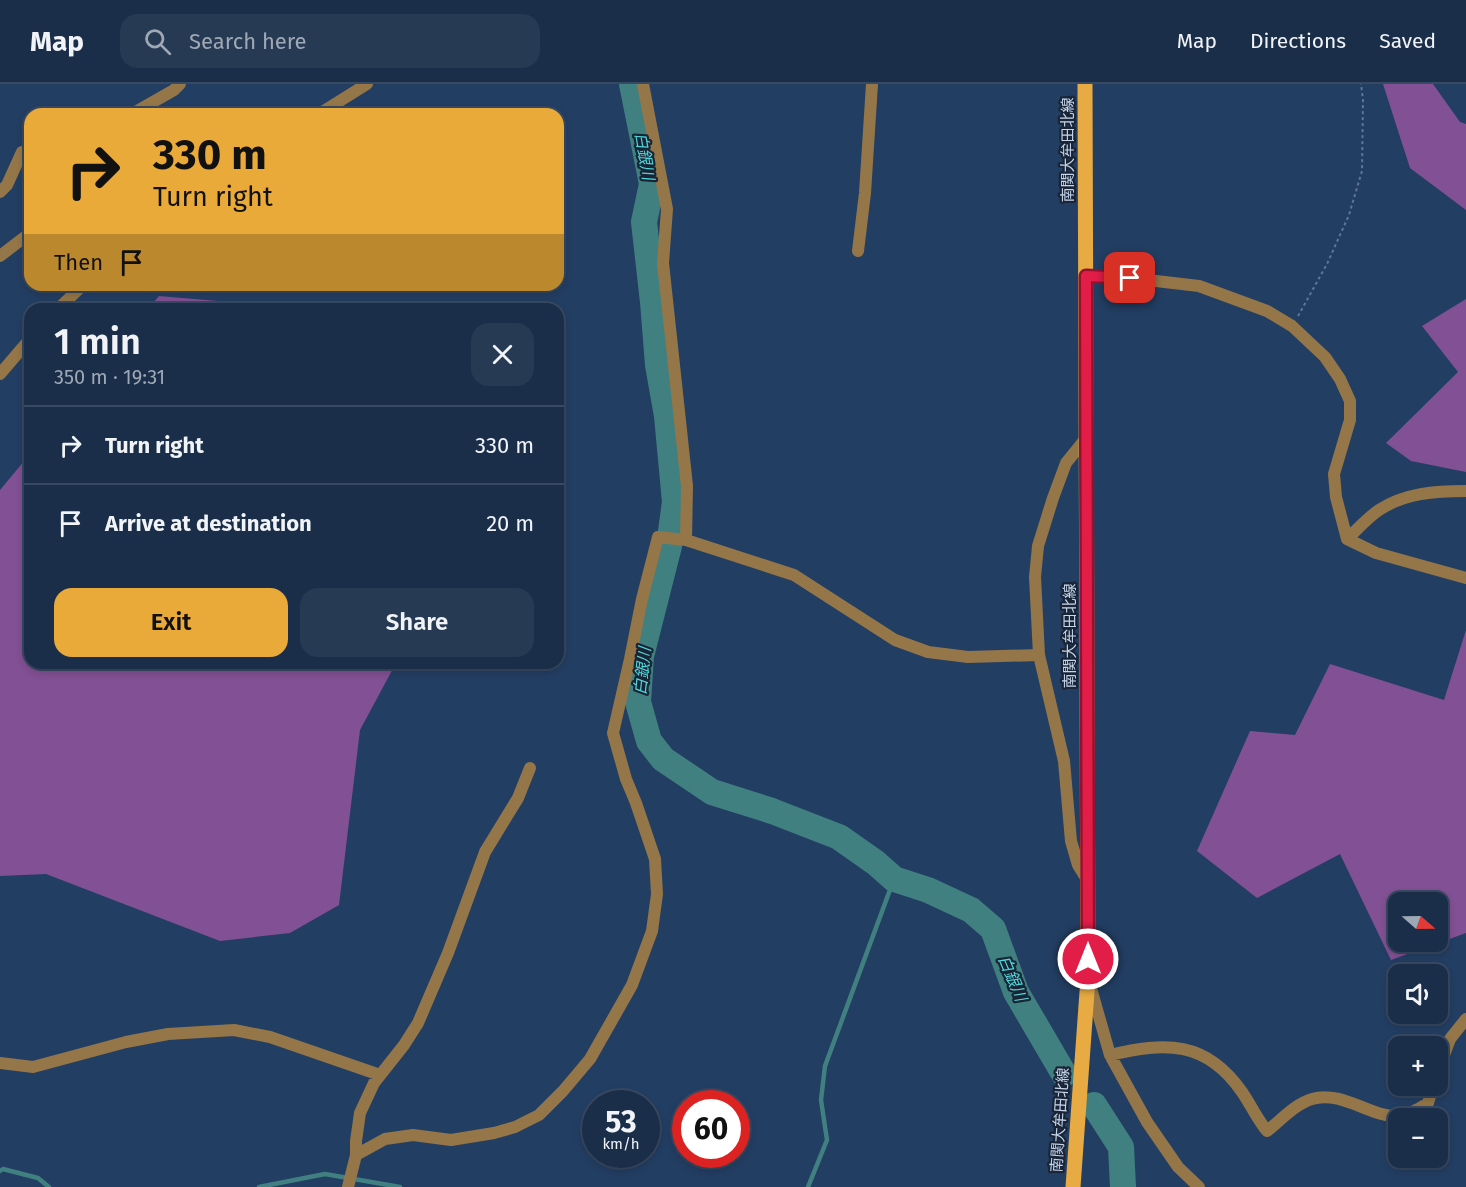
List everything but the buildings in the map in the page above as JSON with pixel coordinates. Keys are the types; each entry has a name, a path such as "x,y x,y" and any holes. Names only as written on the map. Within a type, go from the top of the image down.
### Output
{"main road":[{"name":"南関大牟田北線","path":"1073,1187 1088,978 1085,84"}],"street":[{"path":"142,108 174,90 180,84"},
{"path":"329,108 367,84"},
{"path":"644,84 667,209 663,263 687,486 682,539"},
{"path":"858,251 865,193 872,84"},
{"path":"0,192 7,185 24,152"},
{"path":"0,256 24,238"},
{"path":"1086,276 1130,278 1198,286 1267,311 1292,326 1325,357 1340,379 1350,401 1350,420 1334,474 1336,497 1347,539 1376,553 1466,578"},
{"path":"64,303 77,291"},
{"path":"0,374 24,346"},
{"path":"1087,437 1066,463 1038,546 1035,577 1039,655 1064,761 1071,841 1078,865 1089,882"},
{"path":"1347,539 1377,511 1401,498 1442,491 1466,491"},
{"path":"356,1155 385,1139 413,1135 452,1140 515,1127 539,1115 590,1059 632,985 652,931 657,894 655,859 626,779 613,733 658,537 682,539 794,575 895,640 927,652 968,657 1039,655"},
{"path":"348,1187 356,1155 360,1113 374,1083 418,1023 485,852 518,798 530,768"},
{"path":"1088,978 1110,1055 1147,1122 1178,1167 1199,1187"},
{"path":"1448,1044 1466,1019"},
{"path":"0,1064 33,1067 126,1042 168,1034 234,1030 270,1037 380,1075"},
{"path":"1110,1055 1144,1047 1181,1048 1205,1056 1221,1069 1241,1092 1267,1131 1297,1106 1314,1099 1336,1098 1398,1116 1416,1111 1428,1103 1430,1096"}],"path":[{"path":"1292,326 1331,254 1349,215 1362,171 1363,99 1361,84"}],"shaded area":[{"path":"1383,84 1433,84 1460,122 1466,124 1466,210 1410,168"},
{"path":"159,296 240,303 153,303"},
{"path":"1466,299 1466,472 1411,461 1386,443 1458,372 1422,326"},
{"path":"24,461 24,669 393,669 360,730 339,905 290,933 220,941 46,874 0,876 0,490"},
{"path":"1466,630 1466,933 1448,939 1448,892 1388,892 1388,952 1413,952 1391,960 1340,854 1257,898 1197,851 1250,731 1295,735 1330,664 1444,700"}],"waterway":[{"name":"白銀川","path":"632,84 652,184 644,222 658,365 667,416 675,502 669,546 641,656 638,702 649,741 663,759 712,792 772,811 839,837 894,879 928,890 971,910 993,929 1016,992 1064,1074"},
{"path":"808,1187 827,1140 821,1100 825,1066 894,879"},
{"name":"白銀川","path":"1094,1105 1121,1147 1123,1187"},
{"path":"0,1171 3,1169 38,1178 49,1187"},
{"path":"259,1187 325,1174 400,1187"}],"route":[{"path":"1088,959 1086,276 1130,278"}]}
